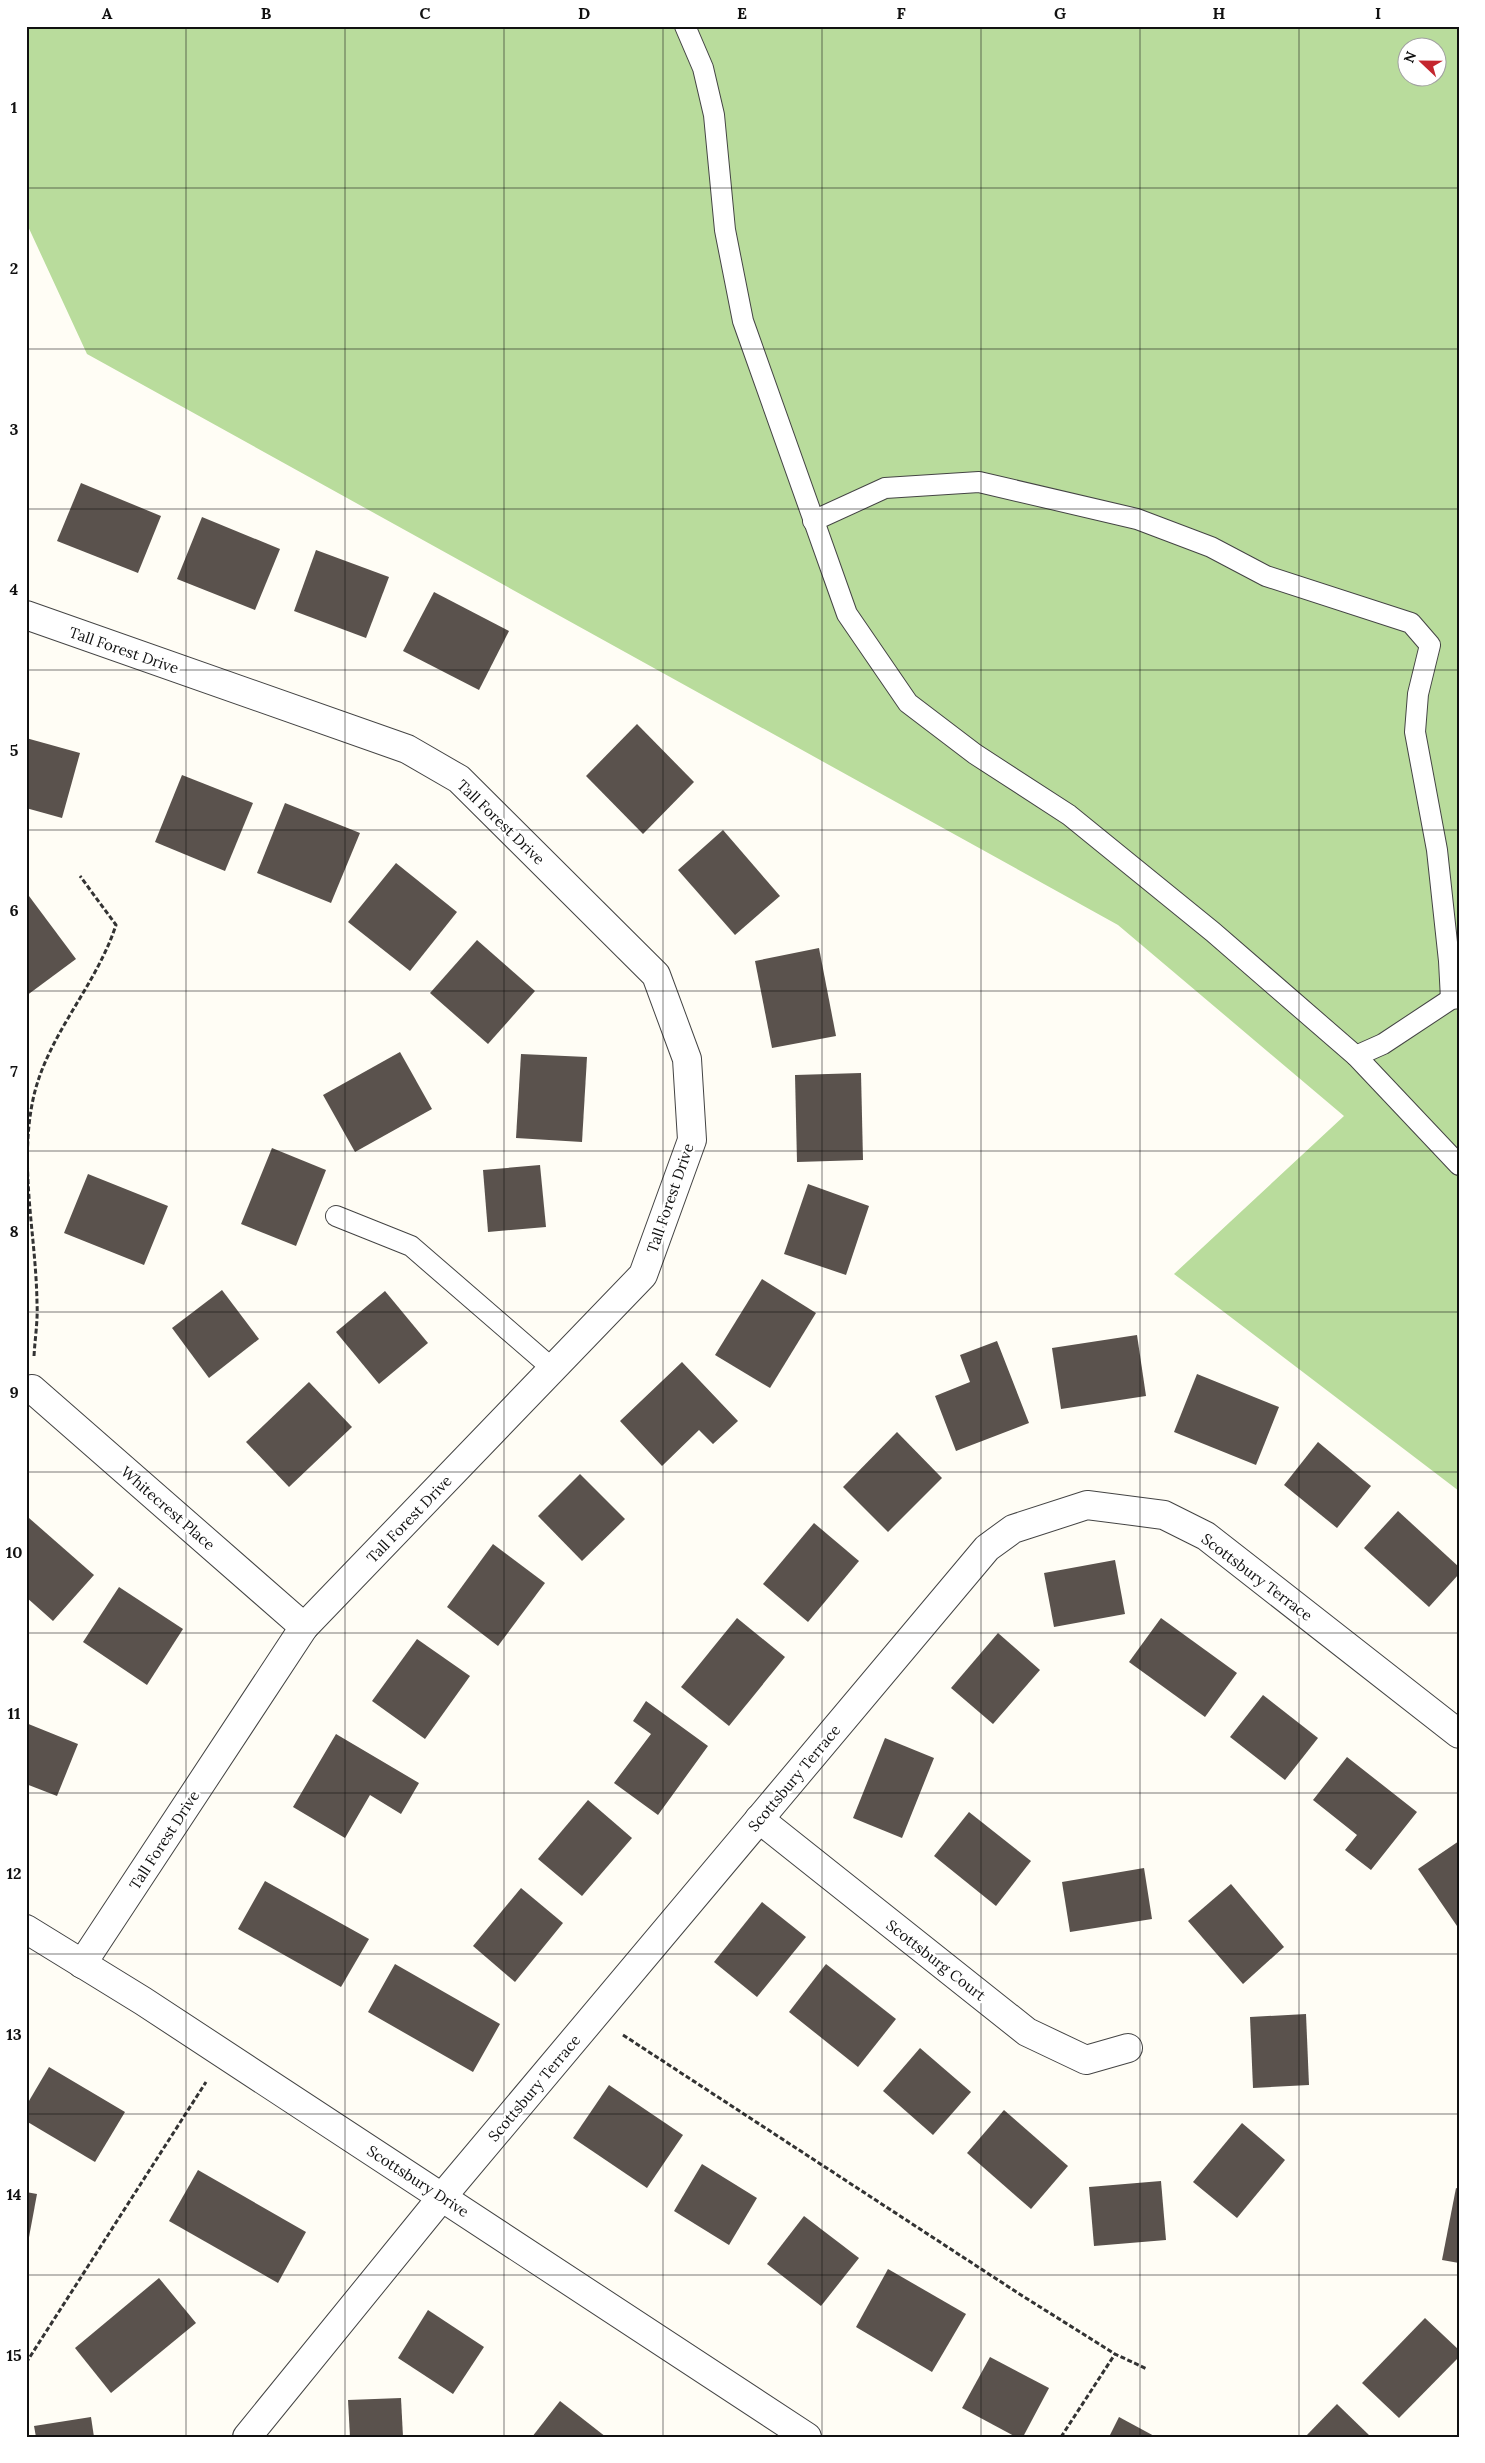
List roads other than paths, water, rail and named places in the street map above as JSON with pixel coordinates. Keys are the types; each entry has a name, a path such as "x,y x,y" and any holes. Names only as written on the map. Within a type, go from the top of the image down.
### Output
{"street":[{"name":"Tall Forest Drive","path":"26,615 407,749 459,779 656,975 687,1059 692,1140 643,1275 304,1627 82,1964"},
{"name":"Whitecrest Place","path":"32,1389 304,1627"},
{"name":"Scottsbury Terrace","path":"247,2437 442,2197 987,1548 1013,1529 1087,1505 1164,1515 1206,1536 1459,1734"},
{"name":"Scottsburg Court","path":"759,1819 1027,2032 1086,2060 1128,2048"},
{"name":"Scottsbury Drive","path":"26,1929 224,2054 807,2437"}],"lane":[{"path":"685,26 703,68 714,115 725,230 743,321 847,614 908,703 975,754 1069,815 1213,932 1356,1056 1459,1165"},
{"path":"813,521 885,488 979,482 1137,519 1210,547 1266,576 1411,623 1430,645 1418,694 1415,732 1436,850 1455,999 1383,1044 1356,1056"},
{"path":"336,1216 411,1246 553,1369"}]}
